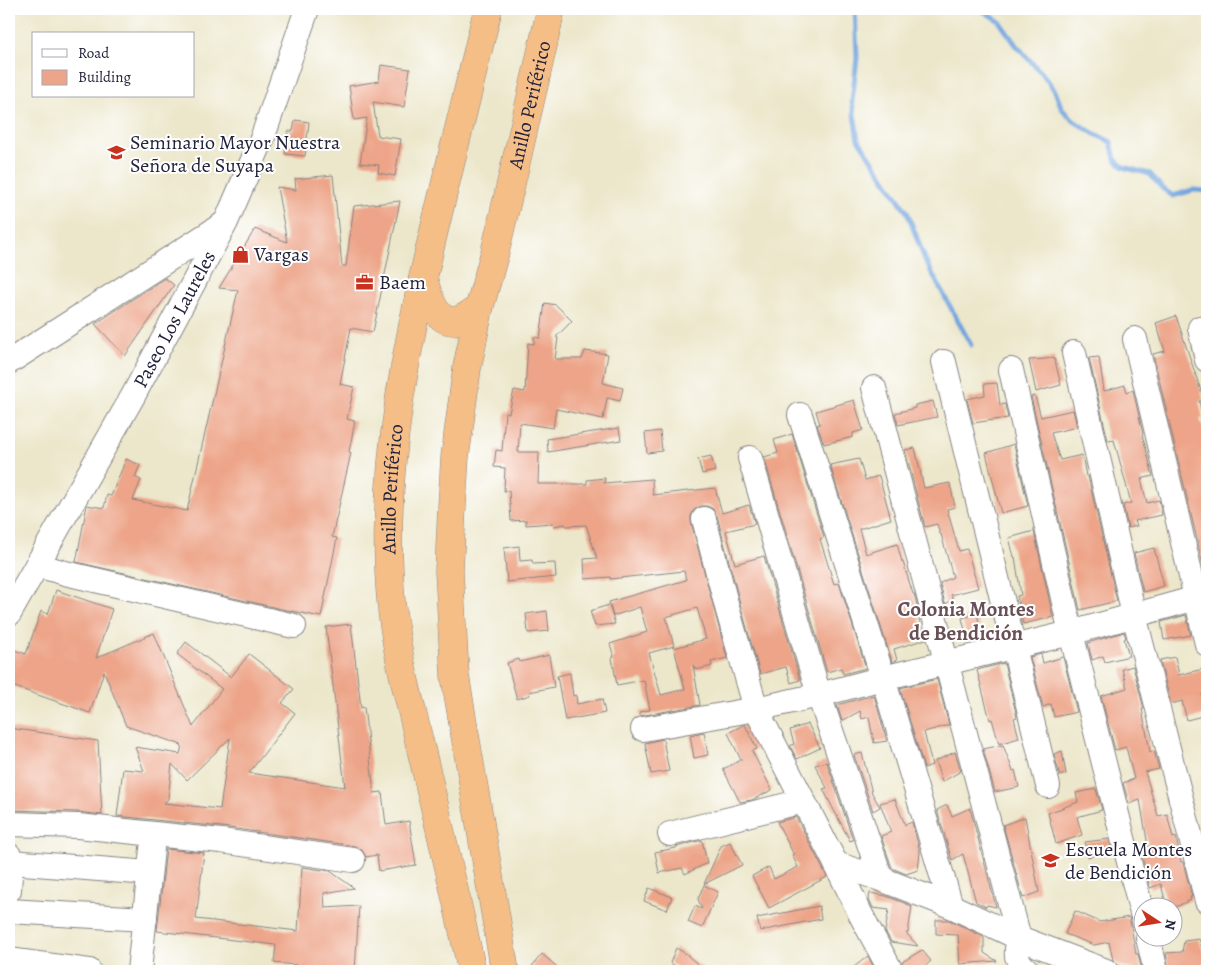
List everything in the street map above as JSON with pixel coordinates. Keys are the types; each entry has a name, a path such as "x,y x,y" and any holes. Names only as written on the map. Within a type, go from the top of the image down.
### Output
{"highway":[{"name":"Anillo Periférico","path":"472,971 397,647 391,600 388,529 393,448 401,384 423,278 488,9"},
{"name":"Anillo Periférico","path":"505,971 455,676 449,571 452,506 456,447 466,368 551,9"},
{"path":"423,278 431,304 444,319 455,321 479,309"}],"street":[{"name":"Paseo Los Laureles","path":"9,614 133,396 226,222 262,139 307,9"},
{"path":"9,362 226,222"},
{"path":"1200,328 1207,360"},
{"path":"1135,339 1202,596 1207,644"},
{"path":"1074,353 1134,615 1207,901"},
{"path":"944,362 1048,786"},
{"path":"1011,370 1072,633 1138,898"},
{"path":"874,388 1019,938 1016,951 1017,959 1028,971"},
{"path":"800,415 883,678 951,906"},
{"path":"750,458 819,696 881,879"},
{"path":"704,519 756,709 836,864 860,915 891,971"},
{"path":"37,565 65,574 294,626"},
{"path":"643,729 819,696 883,678 1072,633 1202,596"},
{"path":"670,834 803,801"},
{"path":"9,824 78,826 202,839 353,860"},
{"path":"139,971 152,848"},
{"path":"9,890 10,858 149,873"},
{"path":"836,864 951,906 1019,938 1106,971"},
{"path":"9,910 145,920"},
{"path":"1150,948 1156,971"},
{"path":"9,960 89,971"}],"building":[{"path":"381,65 410,69 404,107 373,102 378,136 401,139 395,176 378,173 379,165 360,163 367,118 354,120 349,86 379,81"},
{"path":"295,120 309,122 305,156 285,154 288,131 293,131"},
{"path":"333,175 342,266 346,266 354,206 400,201 373,332 351,328 340,384 354,387 347,419 355,421 349,452 351,453 332,537 337,538 321,617 76,562 87,505 104,508 107,495 111,496 126,459 140,465 135,477 141,480 133,500 187,511 238,290 219,288 255,229 287,242 277,187 296,190 295,179"},
{"path":"165,278 174,285 125,356 95,324"},
{"path":"545,303 556,305 572,321 556,337 558,338 555,359 582,359 585,351 608,354 603,383 623,388 620,401 607,398 603,419 556,409 553,428 520,423 518,452 539,452 538,484 587,484 587,480 605,478 604,483 652,479 653,495 715,488 722,513 749,505 755,524 726,531 735,564 764,556 800,680 791,683 786,667 760,674 717,516 713,509 701,506 694,510 691,522 727,658 711,662 712,666 696,670 693,665 700,705 640,716 640,712 650,710 644,680 617,685 612,658 614,657 610,644 647,632 640,607 613,616 609,602 686,580 684,571 610,579 610,577 585,579 584,559 597,558 586,525 566,526 565,524 554,526 553,523 526,525 526,520 511,521 509,491 504,491 505,468 494,467 496,450 502,451 505,412 509,413 514,390 525,392 528,343 534,344 534,337 540,338","holes":["697,608 706,639 674,648 685,689 661,695 649,653 674,646 666,617"]},
{"path":"1176,316 1204,400 1199,401 1203,418 1200,419 1207,440 1207,582 1153,354 1165,351 1156,323"},
{"path":"1054,357 1061,385 1036,392 1029,360"},
{"path":"1099,357 1104,391 1125,385 1127,392 1133,390 1153,476 1141,479 1147,503 1159,500 1162,515 1135,521 1137,526 1128,528 1123,505 1131,503 1114,440 1108,441 1089,358"},
{"path":"997,383 1000,405 1005,404 1008,418 973,423 967,399 985,395 984,384"},
{"path":"1035,396 1041,417 1073,410 1077,427 1051,433 1060,460 1082,455 1117,601 1080,610 1031,397"},
{"path":"854,400 863,430 853,433 853,437 824,444 817,425 820,424 816,411"},
{"path":"933,401 937,417 898,425 895,413 915,408 915,405"},
{"path":"619,428 621,440 548,452 547,439"},
{"path":"660,431 662,451 647,453 645,433"},
{"path":"792,434 824,537 820,539 834,584 839,583 866,668 843,674 841,668 827,672 764,457 778,453 774,440"},
{"path":"1014,444 1028,506 1001,513 986,453"},
{"path":"915,448 924,488 950,483 955,507 947,509 959,551 967,549 978,588 951,595 953,600 945,604 940,583 953,577 937,524 925,527 905,450"},
{"path":"711,456 715,471 702,474 698,459"},
{"path":"859,459 865,480 879,476 891,519 859,529 866,554 897,544 914,594 921,619 919,619 926,639 894,649 897,660 892,662 830,465"},
{"path":"1034,531 1053,617 1023,624 1017,596 1021,595 1015,557 1009,538"},
{"path":"519,546 520,561 532,560 533,564 555,563 556,577 507,582 504,548"},
{"path":"1154,548 1164,586 1143,592 1134,553"},
{"path":"56,590 112,609 96,658 154,633 193,727 222,689 177,654 186,642 231,677 249,654 294,689 282,703 295,713 249,773 345,787 326,627 351,624 361,708 364,707 374,793 382,792 386,825 409,821 416,865 379,871 377,855 366,857 362,850 355,846 222,827 117,816 123,769 144,771 135,747 180,754 182,745 126,726 104,671 90,713 9,685 9,648 26,654 41,611 48,614","holes":["230,738 220,809 164,803 168,799 172,764 187,780"]},
{"path":"609,605 615,624 595,626 590,611"},
{"path":"547,611 549,631 528,633 526,614"},
{"path":"977,614 982,634 967,638 962,618"},
{"path":"1186,615 1191,635 1164,640 1161,622"},
{"path":"1124,632 1129,656 1105,662 1103,656 1092,660 1088,643"},
{"path":"1041,654 1043,663 1063,657 1077,712 1054,717 1051,704 1043,707 1030,657"},
{"path":"549,655 554,687 529,692 530,695 517,699 507,663 519,659 520,662"},
{"path":"1175,657 1179,675 1207,668 1207,694 1202,694 1206,715 1187,720 1182,701 1171,704 1160,660"},
{"path":"1004,663 1017,717 1014,718 1019,738 999,744 992,719 990,720 977,670"},
{"path":"1133,666 1144,709 1142,709 1150,752 1154,751 1159,769 1145,772 1158,816 1167,814 1173,838 1176,837 1181,862 1183,862 1192,897 1190,897 1191,900 1184,903 1184,898 1164,898 1161,884 1150,888 1140,849 1148,846 1140,800 1129,804 1123,783 1134,779 1126,747 1115,750 1101,696 1127,688 1122,669"},
{"path":"570,673 573,696 576,695 577,704 602,699 605,713 565,720 557,676"},
{"path":"937,679 949,725 924,732 932,765 924,768 900,688"},
{"path":"874,695 887,741 874,743 869,717 862,719 860,711 842,721 837,705"},
{"path":"808,724 820,748 797,759 790,746 794,744 790,730"},
{"path":"745,725 757,749 752,751 772,790 752,800 740,802 723,769 741,760 728,733"},
{"path":"9,728 98,741 102,815 78,812 9,810"},
{"path":"704,732 708,755 694,758 690,735"},
{"path":"663,739 669,771 651,774 645,743"},
{"path":"1003,745 1013,771 1015,770 1019,787 995,792 983,749"},
{"path":"1062,751 1066,774 1060,776 1054,754"},
{"path":"955,752 961,771 942,782 935,761"},
{"path":"862,753 872,793 880,807 873,811 854,755"},
{"path":"827,762 853,840 850,841 823,789 827,788 815,765"},
{"path":"1096,789 1102,810 1077,817 1082,835 1056,844 1048,813 1078,802 1076,793"},
{"path":"895,799 905,825 912,822 920,852 918,870 906,874 892,868 881,836 891,832 880,803"},
{"path":"947,805 952,816 970,808 996,907 987,905 986,907 976,902 963,854 952,860 937,810"},
{"path":"796,817 827,877 769,908 752,876 769,867 774,879 798,867 777,822"},
{"path":"1025,817 1039,892 1023,898 1003,825"},
{"path":"1109,839 1111,848 1088,857 1085,842"},
{"path":"702,840 707,863 685,874 682,868 659,873 655,852"},
{"path":"730,842 742,865 704,884 721,846"},
{"path":"166,849 204,853 196,919 298,931 302,867 330,871 354,888 324,893 325,908 359,906 355,971 295,971 296,965 274,963 276,945 157,931"},
{"path":"704,885 718,892 702,928 688,922 695,906 702,909 698,899"},
{"path":"649,888 672,897 667,910 644,901"},
{"path":"870,893 886,896 912,906 908,933 906,933 918,946 891,942 885,931 889,910 873,908 869,899"},
{"path":"819,906 821,919 760,931 757,918"},
{"path":"1075,911 1100,922 1129,917 1134,948 1136,954 1138,954 1142,971 1118,965 1113,960 1109,942 1094,945 1065,934"},
{"path":"936,920 949,920 984,937 984,953 997,961 960,964 958,935 936,934"},
{"path":"1199,939 1207,960 1207,967 1191,971 1169,971 1166,953 1182,952 1184,941"},
{"path":"676,948 688,955 706,971 684,971 670,963"},
{"path":"922,950 931,961 920,971 905,971 902,962"},
{"path":"542,954 562,971 528,971"},
{"path":"868,956 876,971 849,971"}],"waterway":[{"path":"855,9 857,58 852,101 858,139 907,212 926,262 971,345"},
{"path":"980,9 999,21 1016,45 1042,73 1055,91 1062,109 1074,121 1111,142 1115,159 1123,167 1150,174 1162,188 1173,196 1193,190 1207,191"}],"place":[{"name":"Seminario Mayor Nuestra Señora de Suyapa","path":"116,153"},
{"name":"Vargas","path":"240,254"},
{"name":"Baem","path":"365,282"},
{"name":"Escuela Montes de Bendición","path":"1051,861"}],"district":[{"name":"Colonia Montes de Bendición","path":"966,621"}]}
